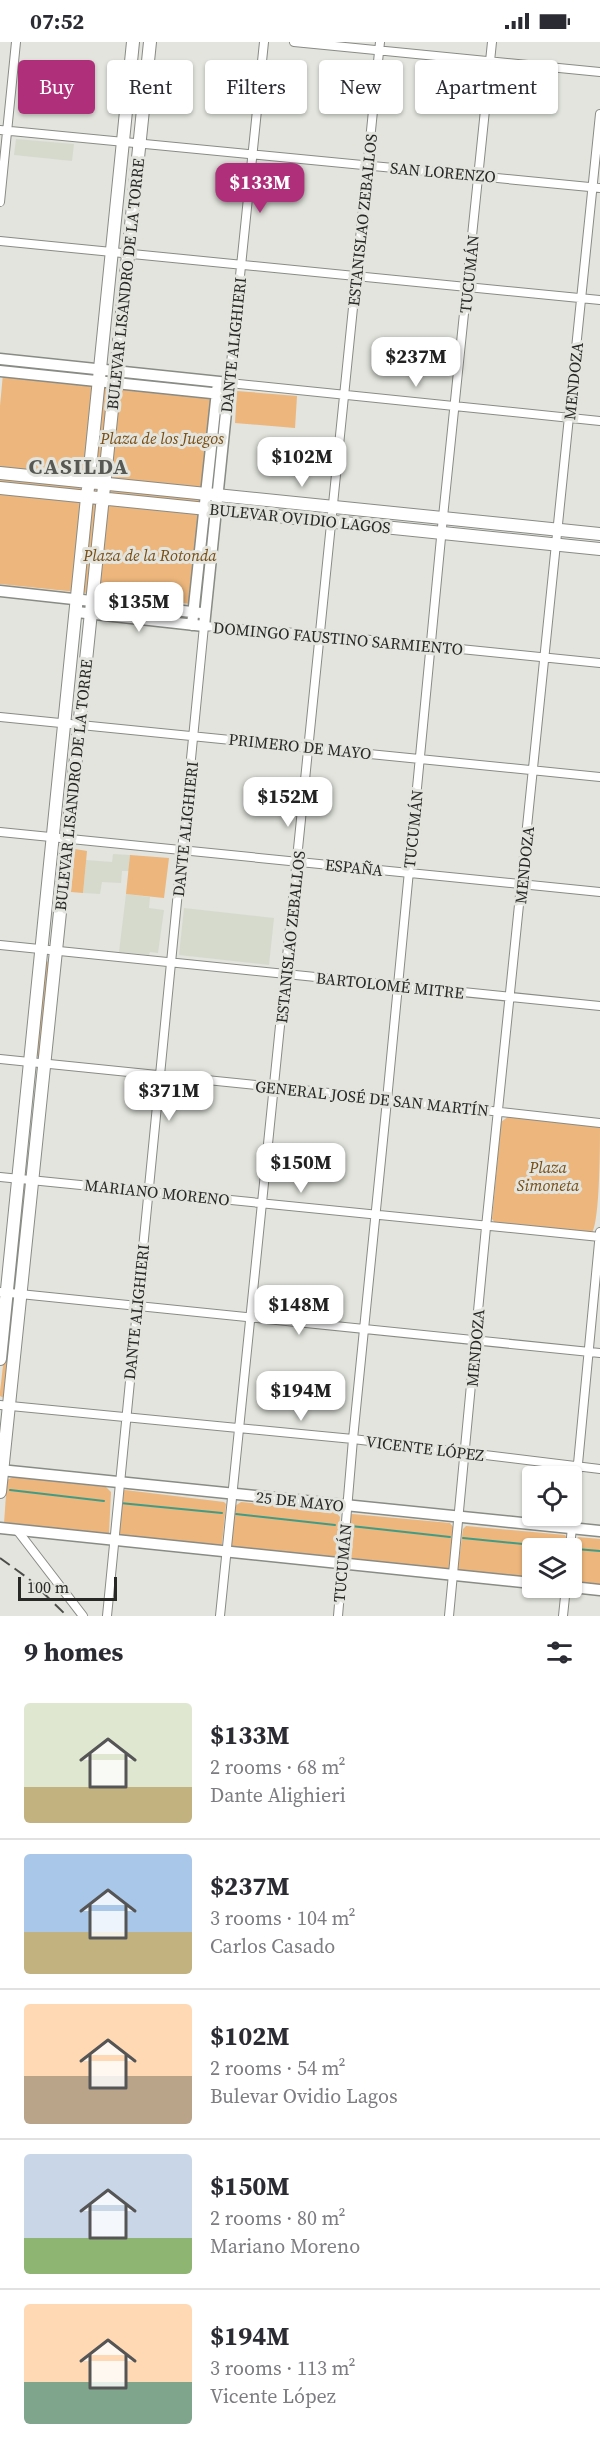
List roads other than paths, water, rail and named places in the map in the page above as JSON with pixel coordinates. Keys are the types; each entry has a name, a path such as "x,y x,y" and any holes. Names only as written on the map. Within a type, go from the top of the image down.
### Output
{"main road":[{"name":"BULEVAR LISANDRO DE LA TORRE","path":"0,1359 4,1293 19,1179 66,724 86,496 133,42"},
{"name":"BULEVAR LISANDRO DE LA TORRE","path":"0,1492 4,1406 20,1295 150,42"},
{"name":"BULEVAR OVIDIO LAGOS","path":"0,473 600,534"},
{"name":"BULEVAR OVIDIO LAGOS","path":"0,488 600,549"}],"street":[{"path":"0,202 4,130 16,42"},
{"name":"DANTE ALIGHIERI","path":"192,625 199,612 242,264 264,42"},
{"path":"294,42 380,46 483,60"},
{"name":"TUCUMÁN","path":"490,60 492,42"},
{"name":"ESTANISLAO ZEBALLOS","path":"220,1616 380,46"},
{"path":"558,68 600,72"},
{"name":"TUCUMÁN","path":"338,1616 352,1439 432,645 442,517 456,405 485,114"},
{"name":"MENDOZA","path":"449,1616 486,1227 581,298 596,187 600,114"},
{"name":"SAN LORENZO","path":"4,130 596,187"},
{"path":"0,242 600,300"},
{"path":"0,358 216,394 225,387"},
{"path":"0,371 99,376"},
{"path":"114,378 344,394 600,421"},
{"name":"DANTE ALIGHIERI","path":"212,495 216,394"},
{"name":"DOMINGO FAUSTINO SARMIENTO","path":"0,591 77,606 199,612"},
{"name":"DOMINGO FAUSTINO SARMIENTO","path":"91,607 192,625 321,634 600,663"},
{"name":"DANTE ALIGHIERI","path":"107,1616 194,736 204,626 199,612"},
{"name":"PRIMERO DE MAYO","path":"0,717 600,777"},
{"name":"ESPAÑA","path":"0,832 600,892"},
{"name":"BARTOLOMÉ MITRE","path":"0,945 600,1006"},
{"name":"GENERAL JOSÉ DE SAN MARTÍN","path":"0,1059 600,1123"},
{"name":"MARIANO MORENO","path":"0,1177 600,1237"},
{"path":"578,1466 600,1232"},
{"path":"4,1293 600,1353"},
{"name":"VICENTE LÓPEZ","path":"4,1406 352,1439 578,1466"},
{"name":"VICENTE LÓPEZ","path":"582,1467 600,1469"},
{"name":"25 DE MAYO","path":"1,1470 600,1531"},
{"path":"0,1528 522,1582"},
{"path":"571,1538 572,1528"},
{"path":"17,1530 83,1616"},
{"path":"582,1588 600,1590"},
{"path":"563,1616 565,1598"}],"waterway":[{"path":"10,1490 104,1501"},
{"path":"120,1503 222,1513"},
{"path":"236,1514 335,1525"},
{"path":"351,1526 450,1537"},
{"path":"463,1538 522,1544"},
{"path":"582,1550 600,1551"}],"railway":[{"path":"0,1558 29,1579 67,1616"}],"district":[{"name":"CASILDA","path":"79,466"}],"park label":[{"name":"Plaza de los Juegos","path":"162,438"},
{"name":"Plaza de la Rotonda","path":"150,555"},
{"name":"Plaza Simoneta","path":"548,1176"}]}
